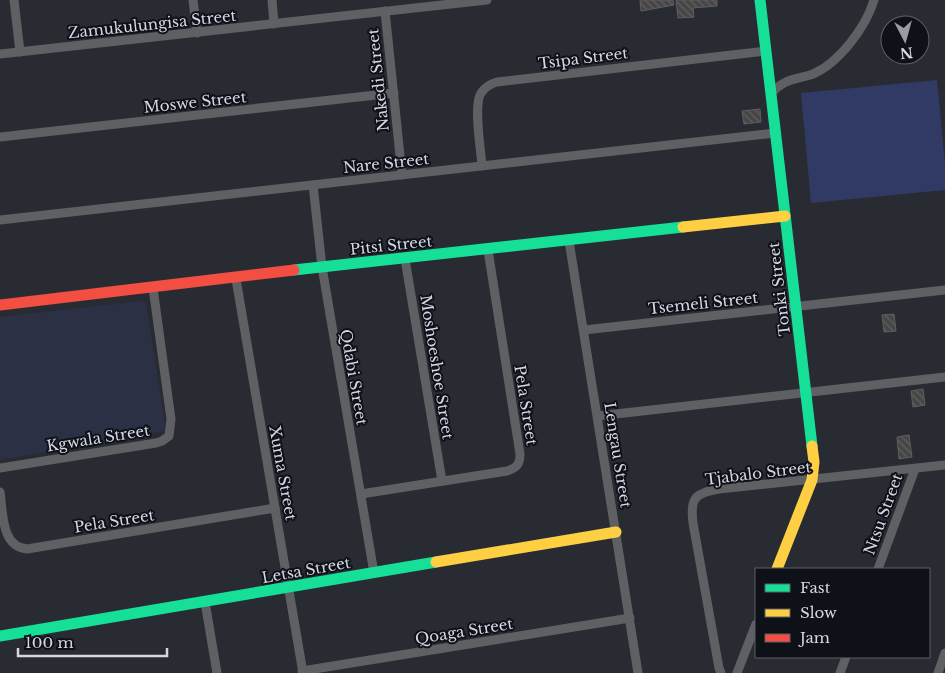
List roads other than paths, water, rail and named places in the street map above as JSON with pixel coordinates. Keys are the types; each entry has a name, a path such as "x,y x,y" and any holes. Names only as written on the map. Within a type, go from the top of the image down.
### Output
{"street":[{"path":"14,0 20,52"},
{"path":"193,0 197,33"},
{"path":"272,0 274,24"},
{"name":"Zamukulungisa Street","path":"0,54 487,0"},
{"name":"Tonki Street","path":"760,0 814,462 812,480 777,568"},
{"path":"771,94 776,87 790,79 813,74 836,60 870,13 874,0"},
{"name":"Nakedi Street","path":"385,11 402,175"},
{"name":"Tsipa Street","path":"482,166 478,103 481,92 490,84 766,51"},
{"name":"Moswe Street","path":"0,138 394,93"},
{"name":"Nare Street","path":"0,220 776,133"},
{"name":"Qdabi Street","path":"313,185 322,267 374,573"},
{"name":"Pitsi Street","path":"0,305 785,216"},
{"name":"Lengau Street","path":"569,241 638,673"},
{"name":"Pela Street","path":"360,494 513,469 518,465 520,454 488,250"},
{"name":"Moshoeshoe Street","path":"405,258 442,480"},
{"name":"Xuma Street","path":"236,278 303,672"},
{"name":"Kgwala Street","path":"0,468 156,443 169,436 171,420 153,288"},
{"name":"Tsemeli Street","path":"584,330 945,290"},
{"path":"598,416 945,377"},
{"name":"Tjabalo Street","path":"722,673 718,668 693,524 691,508 694,499 712,490 945,465"},
{"name":"Ntsu Street","path":"878,568 915,469"},
{"name":"Pela Street","path":"0,492 9,540 16,547 27,549 275,508"},
{"name":"Letsa Street","path":"0,636 616,532"},
{"path":"205,602 217,673"},
{"name":"Qoaga Street","path":"303,672 630,618"},
{"path":"738,673 755,627"},
{"path":"938,673 945,653"},
{"path":"840,673 846,658"}]}
